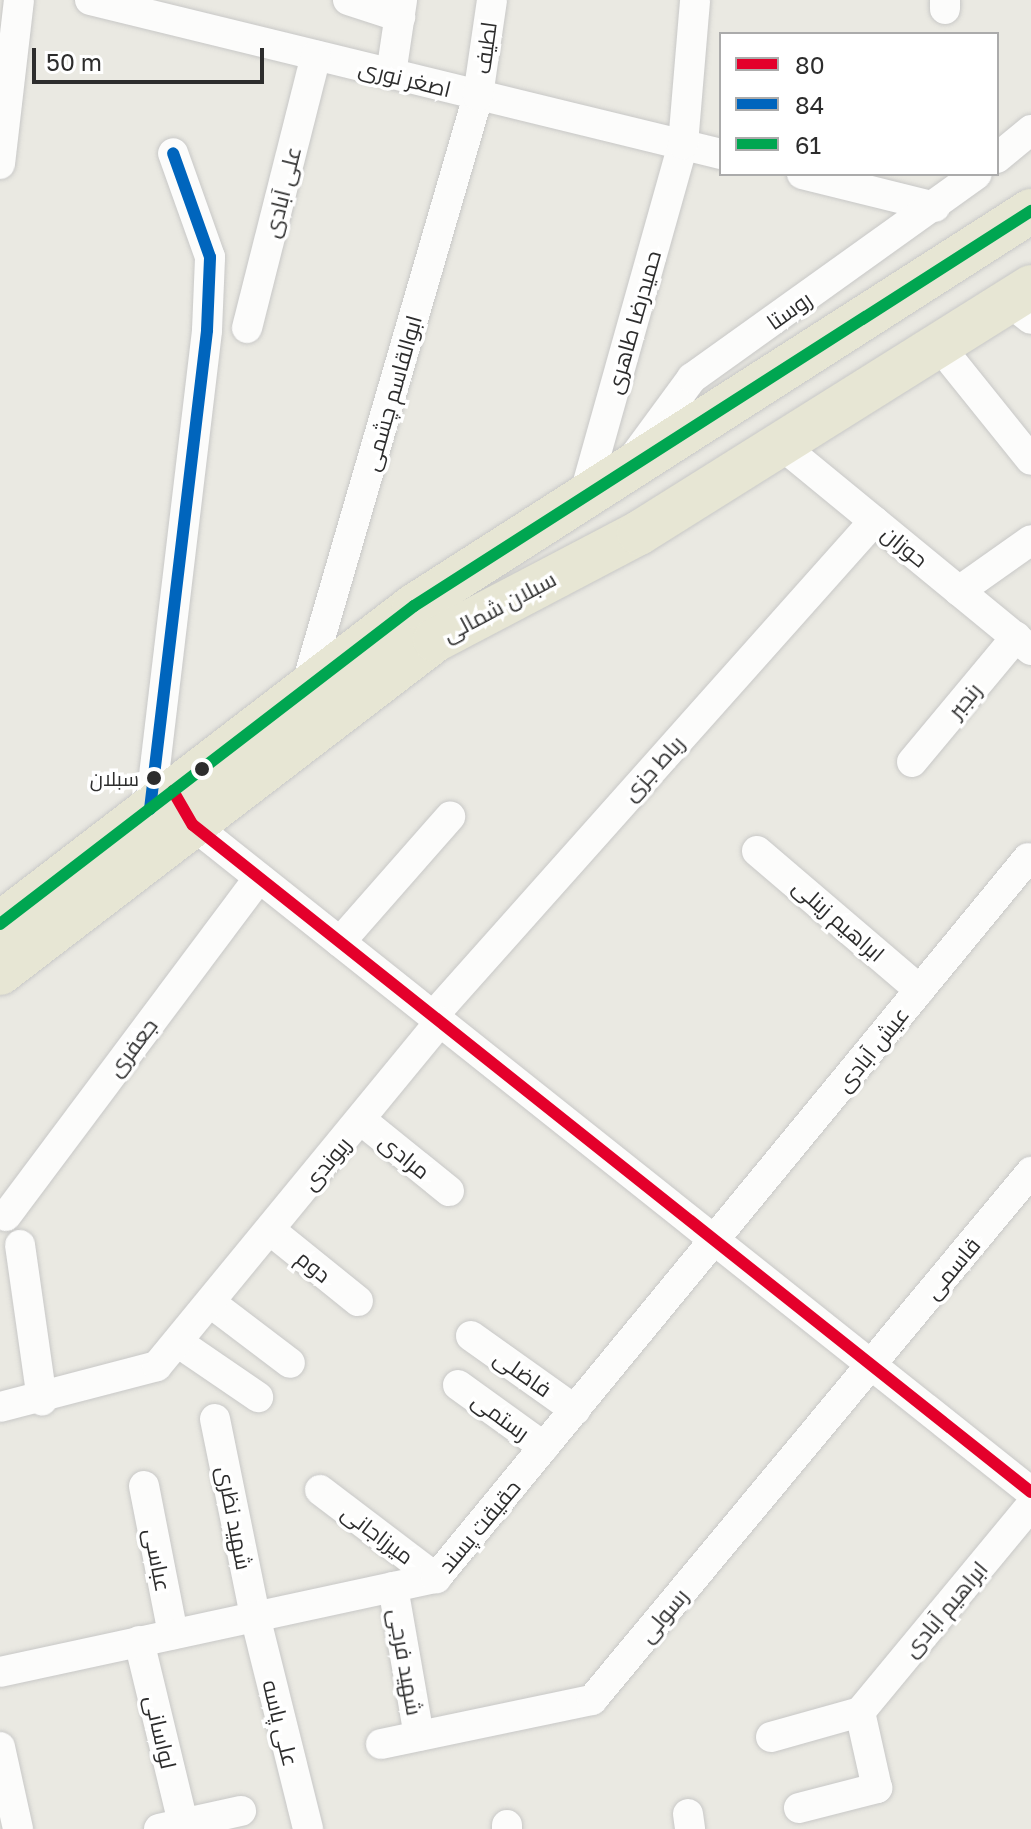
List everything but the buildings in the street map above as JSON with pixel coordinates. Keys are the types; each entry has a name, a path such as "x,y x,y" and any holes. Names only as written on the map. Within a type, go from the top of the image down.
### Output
{"main road":[{"name":"سبلان شمالی","path":"0,973 172,808 305,690 414,606 1031,211"},
{"name":"سبلان شمالی","path":"0,924 172,808 435,640 639,533 779,443 1023,303"}],"street":[{"path":"0,164 19,0"},
{"name":"اصغر نوری","path":"90,0 719,153"},
{"path":"348,0 401,8 391,74"},
{"name":"لطیف","path":"478,96 492,0"},
{"name":"حمیدرضا طاهری","path":"583,500 683,144 695,0"},
{"name":"علی آبادی","path":"247,328 316,56"},
{"name":"ابوالقاسم چشمی","path":"305,690 478,96"},
{"path":"999,156 1031,130"},
{"path":"173,153 207,241 207,330 172,808 1031,1492"},
{"path":"810,176 935,207"},
{"name":"روستا","path":"625,469 692,378 974,176"},
{"path":"953,363 1031,460"},
{"name":"حوزان","path":"779,443 1023,644"},
{"name":"رباط جزی","path":"436,1019 874,521"},
{"path":"959,591 1031,540"},
{"name":"رنجبر","path":"912,762 1023,644"},
{"path":"340,942 450,817"},
{"name":"ابراهیم زینلی","path":"757,851 920,990"},
{"name":"عیش آبادی","path":"715,1241 1028,858"},
{"name":"جعفری","path":"6,1216 259,878"},
{"name":"ریوندی","path":"0,1407 42,1400 148,1371 179,1343 361,1120 436,1019"},
{"name":"مرادی","path":"361,1120 449,1191"},
{"name":"قاسمی","path":"872,1365 1031,1172"},
{"name":"دوم","path":"270,1230 358,1301"},
{"name":"حقیقت پسند","path":"0,1672 436,1578 715,1241"},
{"path":"20,1245 42,1400"},
{"path":"211,1303 290,1363"},
{"name":"فاضلی","path":"471,1336 575,1410"},
{"path":"179,1343 258,1397"},
{"name":"رسولی","path":"381,1744 592,1700 872,1365"},
{"name":"رستمی","path":"458,1385 544,1447"},
{"name":"شهید نظری","path":"215,1419 255,1616"},
{"name":"عباسی","path":"144,1486 173,1634"},
{"name":"میرزاجانی","path":"320,1490 436,1578"},
{"name":"ابراهیم آبادی","path":"860,1712 1031,1505"},
{"name":"شهید فرجی","path":"393,1587 419,1736"},
{"name":"علی پاسه","path":"255,1616 308,1829"},
{"name":"لواسانی","path":"139,1641 171,1826"},
{"path":"771,1737 860,1712 877,1788 799,1808"},
{"path":"0,1747 18,1829"},
{"path":"171,1826 241,1811"}],"transit line":[{"name":"84","path":"150,809 207,330 210,257 173,153"},
{"name":"61","path":"0,924 414,606 1031,211"},
{"name":"80","path":"173,791 193,825 1031,1492"}],"place":[{"name":"سبلان","path":"154,778"}]}
